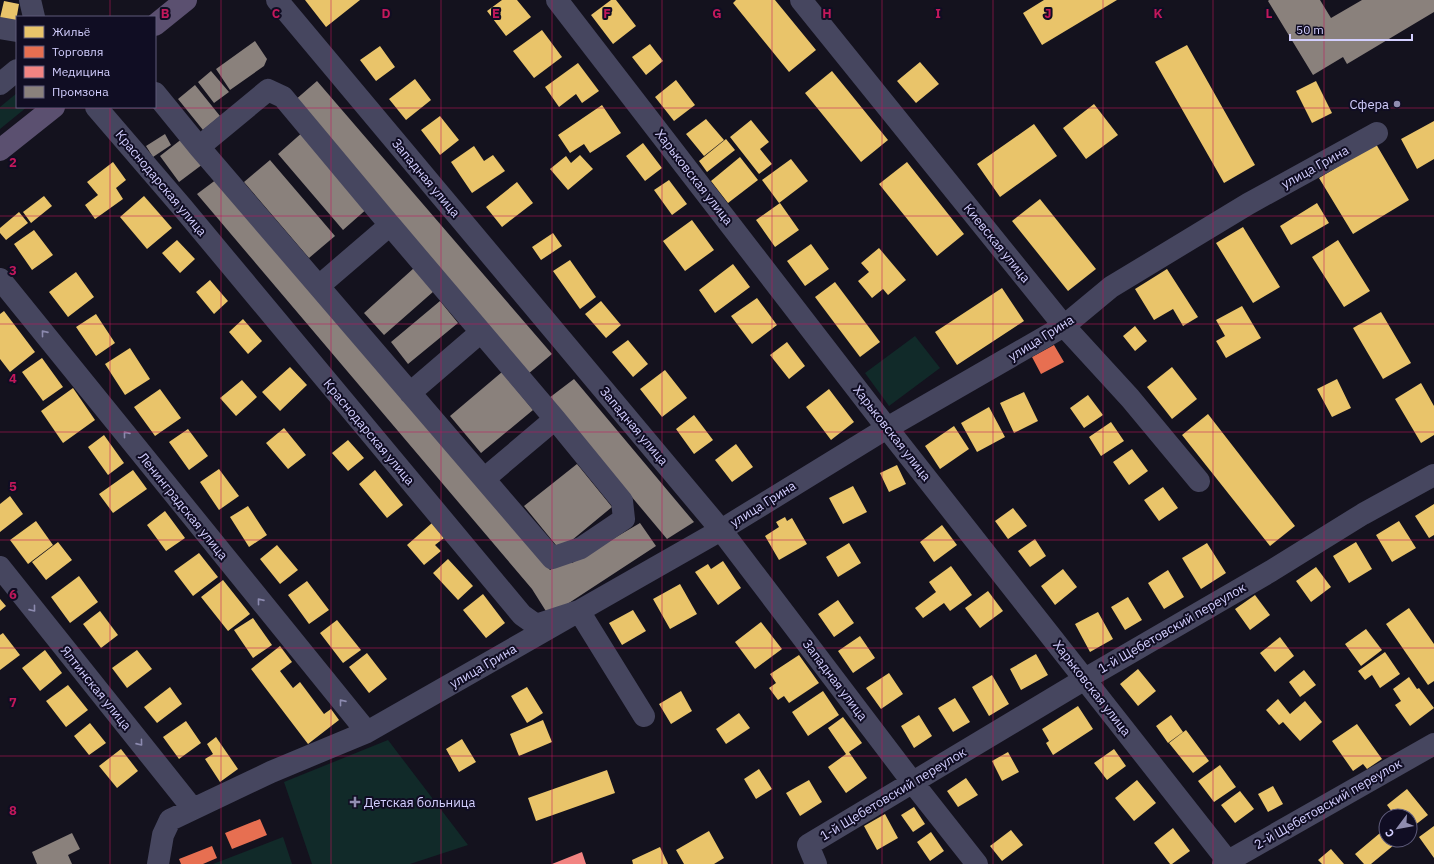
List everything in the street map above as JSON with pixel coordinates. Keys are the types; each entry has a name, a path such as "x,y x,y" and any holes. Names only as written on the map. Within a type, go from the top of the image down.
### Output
{"main road":[{"path":"156,24 186,0"},
{"path":"0,150 53,108"}],"street":[{"path":"30,0 34,16"},
{"name":"Западная улица","path":"277,0 721,530 913,783 977,864"},
{"name":"Харьковская улица","path":"557,0 887,428 1085,679 1227,863"},
{"name":"Киевская улица","path":"802,0 1064,326 1130,398 1200,481"},
{"path":"0,28 16,31"},
{"path":"0,84 16,71"},
{"path":"156,93 199,147 552,558 580,548 624,519 622,501 283,97 268,90 199,147"},
{"name":"Краснодарская улица","path":"97,108 182,207 522,615 536,625 579,611"},
{"name":"улица Грина","path":"158,864 163,835 170,820 271,772 367,732 721,530 887,428 1064,326 1111,287 1248,204 1377,133"},
{"path":"319,286 390,224"},
{"name":"Ленинградская улица","path":"0,279 367,732"},
{"path":"410,393 481,332"},
{"path":"484,478 554,419"},
{"name":"1-й Щебетовский переулок","path":"812,855 913,783 1085,679 1271,571 1363,514 1434,475"},
{"name":"Ялтинская улица","path":"0,567 192,809"},
{"path":"579,611 644,716"},
{"name":"2-й Щебетовский переулок","path":"1227,863 1434,744"}],"green space":[{"path":"16,94 16,108 26,108 0,129 0,107"},
{"path":"915,336 940,368 889,406 865,373"},
{"name":"Детская больница","path":"388,740 468,845 410,864 312,864 284,782"},
{"path":"283,837 292,864 213,864"}],"building: Жильё":[{"path":"305,0 360,0 326,27"},
{"path":"502,0 517,0 531,17 506,36 487,11"},
{"path":"611,0 616,0 636,26 613,44 591,15"},
{"path":"736,0 775,0 816,50 789,72 733,3"},
{"path":"1044,0 1117,0 1042,45 1023,13"},
{"path":"4,1 19,4 16,21 0,18"},
{"path":"542,30 562,57 534,78 513,51"},
{"path":"650,44 663,61 646,75 632,57"},
{"path":"1187,45 1255,165 1224,183 1155,62"},
{"path":"380,46 395,67 376,81 360,60"},
{"path":"920,62 939,84 916,103 897,81"},
{"path":"578,63 599,91 582,103 576,94 559,107 545,87"},
{"path":"832,71 888,140 861,162 805,93"},
{"path":"415,79 431,100 406,120 389,99"},
{"path":"676,80 695,105 674,121 655,97"},
{"path":"1316,81 1332,113 1312,123 1296,91"},
{"path":"1094,104 1118,135 1086,159 1063,128"},
{"path":"602,105 621,133 590,153 584,144 570,153 558,135"},
{"path":"440,116 459,140 440,155 421,130"},
{"path":"706,119 724,140 704,156 686,134"},
{"path":"751,120 769,142 760,149 772,164 759,174 730,137"},
{"path":"1434,121 1434,159 1417,169 1401,139"},
{"path":"1034,124 1057,156 1000,197 977,164"},
{"path":"726,139 735,150 707,172 699,161"},
{"path":"643,143 662,168 645,181 626,156"},
{"path":"1376,144 1409,200 1353,234 1319,178"},
{"path":"474,146 484,161 493,155 505,171 472,193 451,162"},
{"path":"580,155 593,169 568,190 550,169 566,156 571,163"},
{"path":"740,157 758,180 728,203 711,181"},
{"path":"791,159 808,181 779,203 762,180"},
{"path":"113,162 126,180 116,188 123,199 95,219 85,205 98,195 87,182"},
{"path":"907,162 964,234 937,256 879,184"},
{"path":"669,180 687,204 672,215 654,190"},
{"path":"517,182 533,203 502,227 486,207"},
{"path":"44,196 52,206 31,223 23,212"},
{"path":"144,196 172,228 147,249 120,217"},
{"path":"1040,199 1096,269 1068,291 1012,221"},
{"path":"780,203 799,230 775,247 756,220"},
{"path":"1317,203 1329,223 1291,245 1280,226"},
{"path":"19,212 28,223 6,240 0,233 0,228"},
{"path":"692,220 714,250 685,271 663,241"},
{"path":"1243,227 1280,287 1253,303 1216,243"},
{"path":"34,230 53,255 32,270 14,244"},
{"path":"553,233 562,246 541,260 532,247"},
{"path":"177,240 195,259 180,273 162,253"},
{"path":"1338,240 1370,291 1344,307 1312,257"},
{"path":"811,244 829,269 805,286 787,261"},
{"path":"879,248 906,280 888,295 883,289 872,298 858,281 869,272 861,263"},
{"path":"570,260 596,297 580,309 553,271"},
{"path":"733,264 750,287 715,313 699,290"},
{"path":"1167,269 1198,317 1183,326 1173,309 1154,320 1135,289"},
{"path":"76,272 94,297 68,317 49,292"},
{"path":"210,280 228,301 214,314 196,292"},
{"path":"835,282 880,342 860,357 815,297"},
{"path":"1002,288 1024,321 957,365 935,332"},
{"path":"757,298 777,325 752,344 731,316"},
{"path":"601,301 621,325 606,338 585,314"},
{"path":"1242,306 1261,338 1226,358 1216,341 1225,336 1216,320"},
{"path":"4,311 35,352 10,372 0,359 0,314"},
{"path":"1381,312 1411,363 1383,379 1353,328"},
{"path":"96,314 115,343 96,356 76,327"},
{"path":"243,319 262,341 248,354 229,332"},
{"path":"1135,326 1147,341 1135,351 1123,336"},
{"path":"628,340 648,364 633,377 612,352"},
{"path":"787,342 805,366 789,379 770,355"},
{"path":"130,348 150,379 125,395 105,364"},
{"path":"42,358 63,387 43,401 22,372"},
{"path":"290,367 307,385 280,411 262,392"},
{"path":"1172,367 1197,399 1172,419 1147,387"},
{"path":"665,370 687,398 662,417 640,389"},
{"path":"1337,379 1351,408 1332,417 1317,389"},
{"path":"242,380 257,397 236,416 220,398"},
{"path":"1421,383 1434,406 1434,435 1421,443 1395,399"},
{"path":"73,388 95,420 63,443 41,411"},
{"path":"160,389 181,418 155,436 134,407"},
{"path":"829,389 854,422 831,440 806,407"},
{"path":"1024,392 1038,421 1014,433 1000,403"},
{"path":"1088,395 1103,415 1084,428 1070,408"},
{"path":"989,407 1005,437 977,452 961,423"},
{"path":"1208,414 1295,526 1270,546 1182,435"},
{"path":"694,415 713,440 694,454 676,429"},
{"path":"1111,422 1124,441 1101,456 1089,437"},
{"path":"954,426 969,449 940,469 925,446"},
{"path":"284,428 306,455 288,469 266,443"},
{"path":"188,429 208,456 189,470 169,442"},
{"path":"104,435 124,463 108,475 88,447"},
{"path":"348,440 364,458 348,471 332,453"},
{"path":"736,444 753,467 732,482 715,460"},
{"path":"1132,449 1148,471 1129,485 1113,462"},
{"path":"897,465 906,484 889,492 880,473"},
{"path":"219,469 239,496 219,510 200,482"},
{"path":"133,470 147,489 113,513 99,494"},
{"path":"375,470 403,505 387,518 359,484"},
{"path":"853,486 867,512 843,524 829,498"},
{"path":"1163,487 1178,508 1159,521 1144,500"},
{"path":"10,496 23,514 0,532 0,504"},
{"path":"1434,504 1434,535 1429,538 1415,516"},
{"path":"248,506 267,535 249,547 230,517"},
{"path":"1013,508 1027,526 1008,539 995,521"},
{"path":"165,511 185,538 166,551 147,525"},
{"path":"785,517 787,521 792,518 807,544 779,560 765,536 779,527 776,522"},
{"path":"36,521 53,545 28,564 10,540"},
{"path":"1399,521 1416,548 1392,562 1376,535"},
{"path":"432,523 444,538 435,545 441,551 424,565 407,545"},
{"path":"942,525 957,545 934,562 920,542"},
{"path":"1035,539 1046,556 1030,567 1018,551"},
{"path":"58,542 72,560 46,580 32,562"},
{"path":"1356,542 1372,569 1349,583 1333,556"},
{"path":"849,543 861,563 838,577 826,557"},
{"path":"1207,543 1226,573 1201,589 1182,558"},
{"path":"277,545 298,570 280,584 260,559"},
{"path":"199,553 218,577 193,596 174,571"},
{"path":"448,559 473,586 458,600 433,573"},
{"path":"723,561 741,588 718,605 695,572 708,564 711,569"},
{"path":"951,566 972,595 950,611 944,603 923,618 915,608 936,592 929,582"},
{"path":"1316,567 1331,587 1311,602 1296,581"},
{"path":"1063,569 1077,587 1055,605 1041,586"},
{"path":"1168,570 1184,597 1164,609 1148,583"},
{"path":"79,576 98,602 70,623 51,597"},
{"path":"223,580 250,614 228,631 201,597"},
{"path":"307,581 329,610 309,624 288,595"},
{"path":"680,584 697,614 670,629 653,599"},
{"path":"988,591 1003,611 980,628 965,608"},
{"path":"483,594 505,623 486,638 463,610"},
{"path":"1255,595 1270,615 1250,630 1235,609"},
{"path":"1128,597 1142,620 1125,630 1111,607"},
{"path":"0,599 6,606 0,611"},
{"path":"838,600 854,623 834,637 818,614"},
{"path":"1409,608 1434,644 1434,681 1428,685 1386,624"},
{"path":"633,610 646,631 622,645 609,623"},
{"path":"100,611 118,635 101,648 83,624"},
{"path":"1098,612 1113,639 1090,652 1075,624"},
{"path":"253,618 272,645 253,658 234,630"},
{"path":"337,620 361,650 343,663 320,633"},
{"path":"761,622 782,649 755,669 735,642"},
{"path":"1366,629 1382,650 1361,666 1345,644"},
{"path":"3,633 20,655 0,670 0,635"},
{"path":"860,636 875,658 853,673 838,651"},
{"path":"1280,637 1294,656 1275,672 1260,653"},
{"path":"280,646 292,662 280,671 293,688 300,682 324,714 331,709 339,720 308,744 251,669"},
{"path":"45,650 62,673 40,691 22,668"},
{"path":"137,650 152,669 127,688 112,668"},
{"path":"1385,652 1400,674 1380,688 1372,675 1365,680 1358,671"},
{"path":"367,653 387,679 369,693 349,667"},
{"path":"1036,654 1048,675 1021,690 1010,669"},
{"path":"799,655 819,683 789,703 784,696 778,700 769,688 776,683 770,674"},
{"path":"1138,669 1156,691 1138,706 1120,684"},
{"path":"1304,670 1316,685 1300,697 1289,682"},
{"path":"889,673 903,694 881,709 866,688"},
{"path":"992,675 1009,704 989,716 972,687"},
{"path":"1409,677 1417,689 1419,688 1434,708 1410,726 1395,705 1401,701 1393,689"},
{"path":"68,685 88,710 66,727 46,701"},
{"path":"170,687 182,704 157,723 144,707"},
{"path":"527,687 543,713 527,723 511,696"},
{"path":"681,691 692,711 671,724 659,704"},
{"path":"823,691 839,715 808,736 792,712"},
{"path":"955,698 970,722 953,732 938,708"},
{"path":"1278,699 1290,714 1305,701 1322,722 1300,741 1283,722 1279,725 1266,710"},
{"path":"1078,706 1093,729 1053,755 1046,743 1049,741 1042,729"},
{"path":"739,713 750,728 726,744 716,729"},
{"path":"919,715 932,736 914,748 901,726"},
{"path":"1171,715 1183,732 1168,743 1156,726"},
{"path":"843,717 862,743 849,752 867,778 846,793 828,767 846,754 828,728"},
{"path":"543,720 552,742 519,756 510,734"},
{"path":"186,721 201,743 179,759 163,737"},
{"path":"90,723 106,743 89,755 74,736"},
{"path":"1357,724 1382,759 1367,769 1363,764 1353,771 1332,741"},
{"path":"1186,730 1209,761 1193,773 1169,743"},
{"path":"216,737 238,769 220,782 205,759 213,754 207,744"},
{"path":"462,739 476,762 459,772 446,749"},
{"path":"121,749 138,771 117,788 99,766"},
{"path":"1114,749 1126,766 1107,780 1094,763"},
{"path":"1008,752 1019,772 1002,781 992,761"},
{"path":"1220,765 1236,787 1214,802 1198,781"},
{"path":"759,769 772,789 756,799 744,779"},
{"path":"607,770 615,793 536,821 528,798"},
{"path":"966,778 978,795 958,807 947,791"},
{"path":"809,780 822,802 800,816 786,793"},
{"path":"1137,780 1156,803 1134,821 1115,798"},
{"path":"1273,786 1283,804 1268,812 1258,794"},
{"path":"1407,789 1428,815 1418,823 1418,808 1389,808 1387,805"},
{"path":"1240,791 1254,809 1235,823 1221,805"},
{"path":"914,807 925,824 913,832 901,815"},
{"path":"885,814 898,838 877,850 864,826"},
{"path":"1434,826 1434,858 1419,837"},
{"path":"1173,828 1190,851 1170,864 1154,843"},
{"path":"1011,830 1023,845 1002,861 990,846"},
{"path":"709,831 724,858 714,864 684,864 676,850"},
{"path":"931,832 944,851 930,861 917,842"},
{"path":"1378,835 1378,848 1390,848 1371,864 1364,864 1355,854"},
{"path":"660,847 668,864 633,864 632,860"},
{"path":"1331,849 1344,864 1322,864 1318,860"}],"building: Торговля":[{"path":"1054,345 1064,362 1041,374 1032,357"},
{"path":"260,819 267,835 232,849 225,833"},
{"path":"212,846 217,858 203,864 181,864 179,859"}],"building: Медицина":[{"path":"582,852 586,864 552,864"}],"building: Промзона":[{"path":"1320,0 1331,18 1362,0 1434,0 1434,12 1347,64 1343,57 1313,75 1268,1"},
{"path":"255,41 267,59 264,66 230,90 216,69"},
{"path":"211,71 229,92 214,103 198,82"},
{"path":"317,81 552,354 528,374 294,101"},
{"path":"195,85 220,116 203,130 178,99"},
{"path":"304,131 369,207 343,230 278,154"},
{"path":"165,134 171,145 153,157 146,146"},
{"path":"183,138 203,164 179,182 160,156"},
{"path":"270,160 335,236 309,258 244,182"},
{"path":"221,176 550,570 568,558 572,563 640,523 656,546 549,616 532,589 197,194"},
{"path":"414,268 434,291 384,335 364,313"},
{"path":"440,301 458,323 408,364 391,342"},
{"path":"502,372 533,410 481,453 450,416"},
{"path":"574,379 694,522 667,539 549,398"},
{"path":"577,464 612,507 560,550 524,506"},
{"path":"72,833 80,849 68,855 72,864 37,864 32,852"}],"place":[{"name":"Сфера","path":"1397,104"},
{"name":"Детская больница","path":"355,802"}]}
